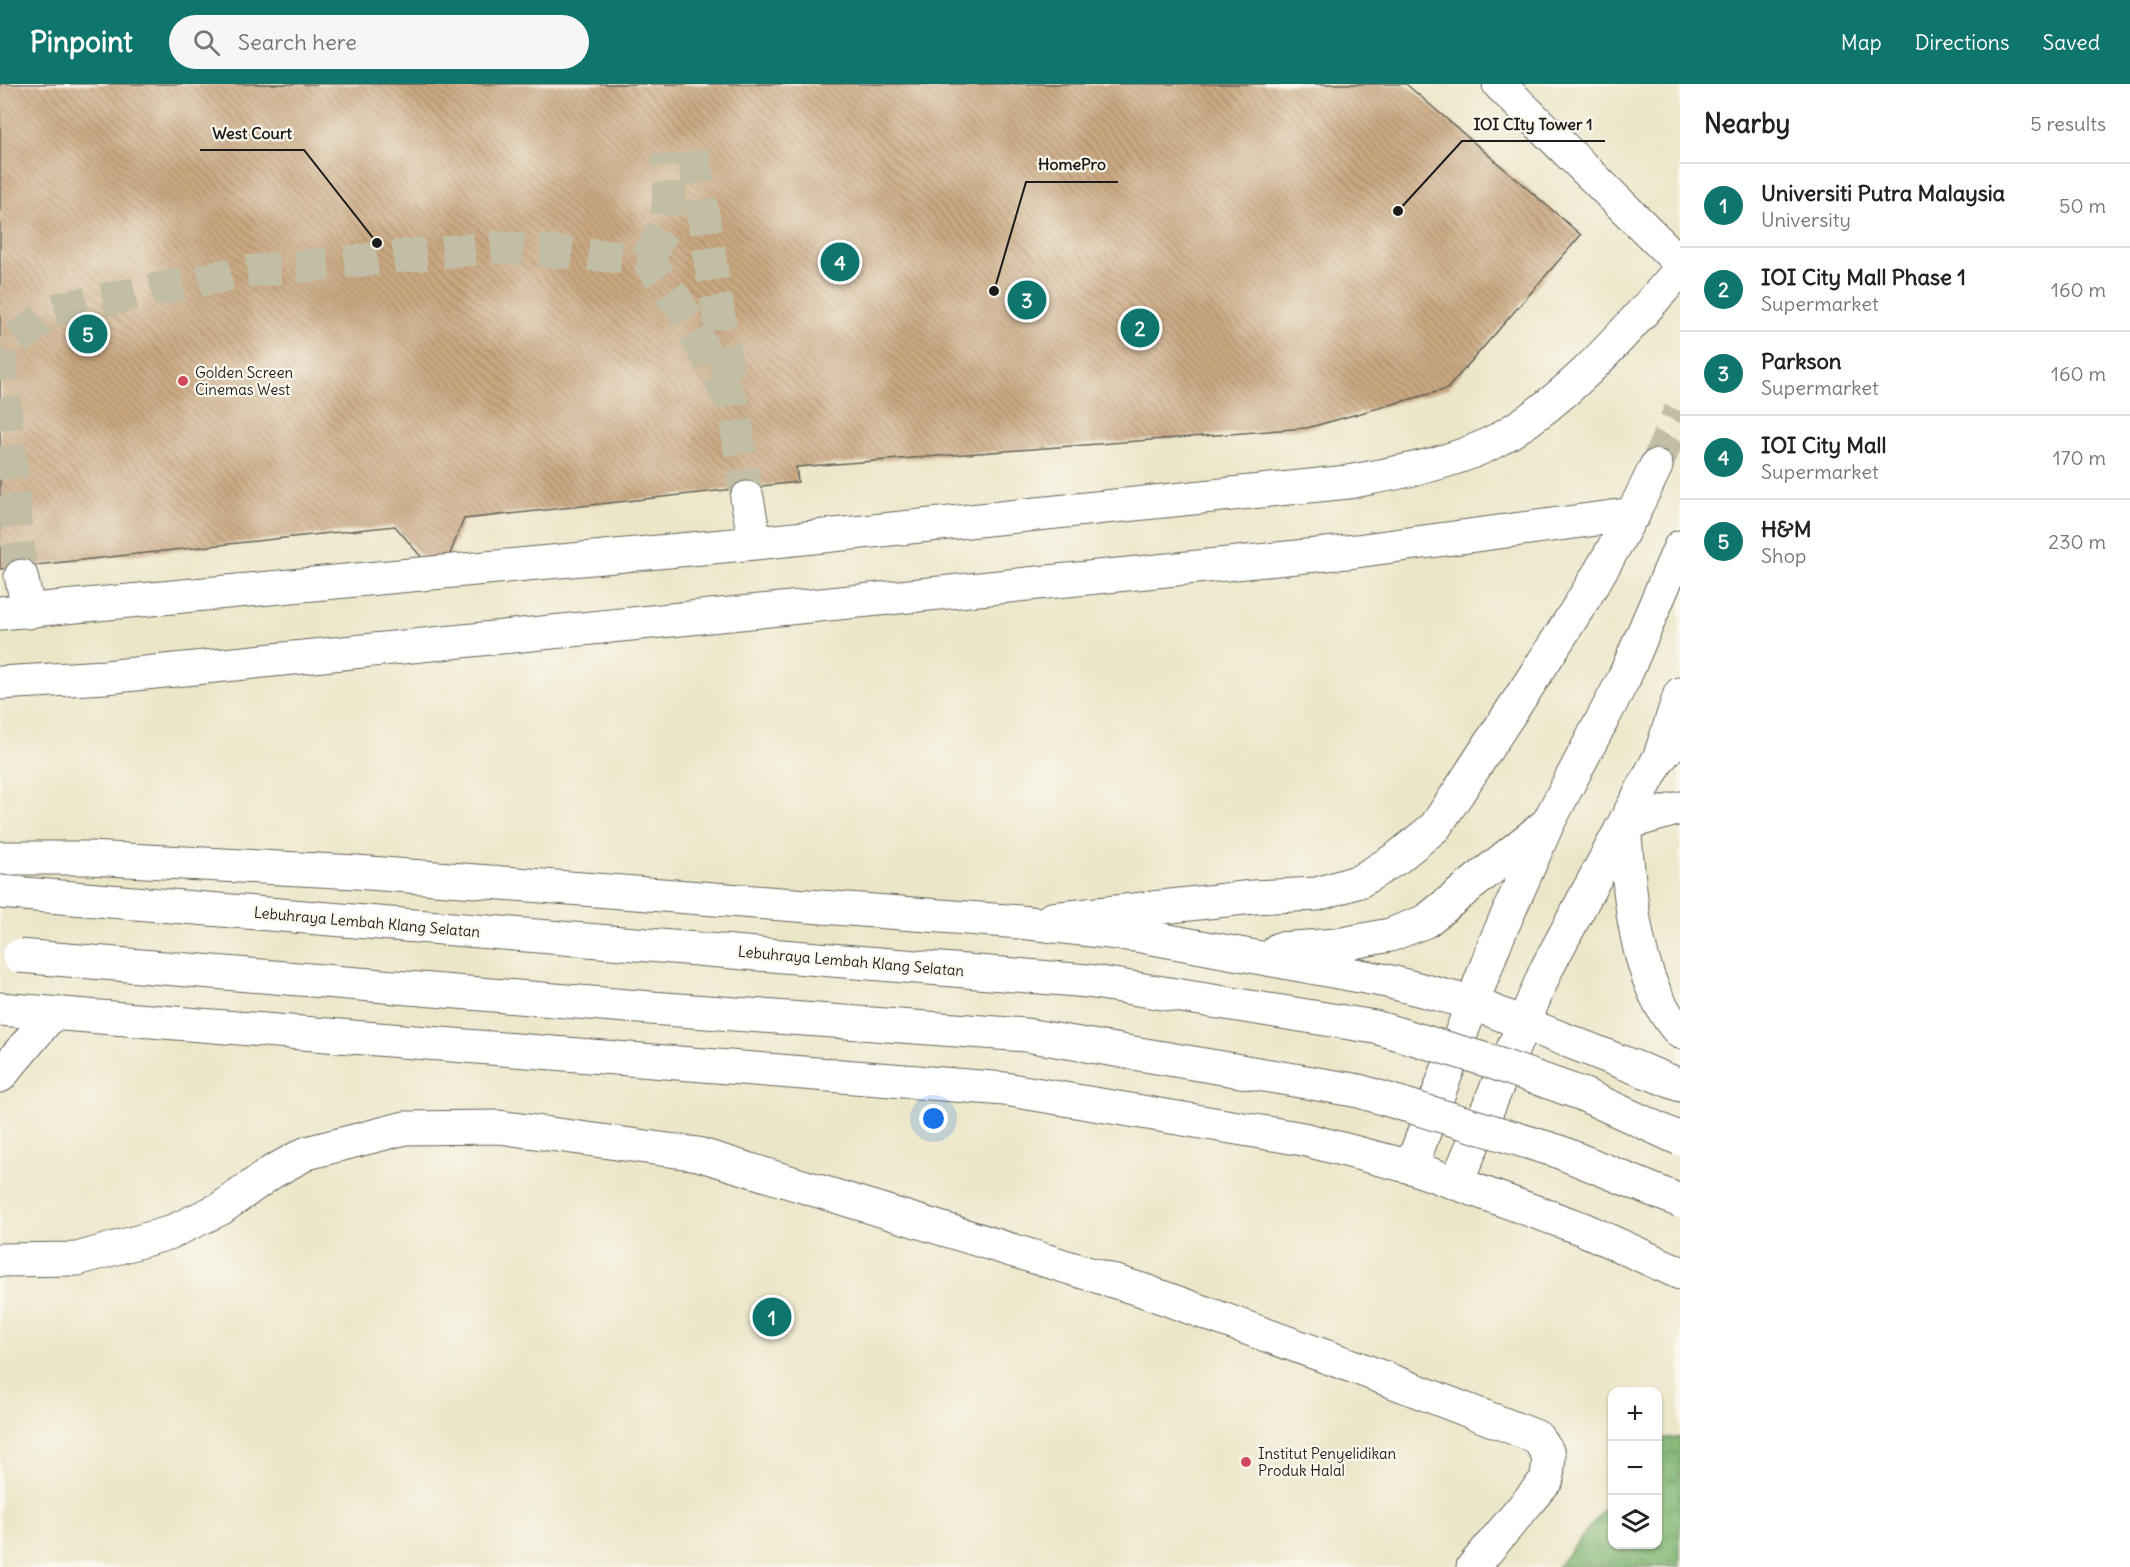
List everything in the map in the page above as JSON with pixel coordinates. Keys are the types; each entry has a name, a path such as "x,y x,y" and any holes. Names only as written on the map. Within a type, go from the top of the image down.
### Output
{"main road":[{"path":"1498,84 1680,263"},
{"path":"21,576 14,613 755,543 1348,482 1423,468 1496,441 1562,394 1612,346 1680,270"},
{"path":"1020,922 1253,897 1317,894 1360,881 1397,858 1436,827 1634,514 1656,466"},
{"path":"747,498 755,543"},
{"path":"0,683 105,677 1356,551 1634,514"},
{"path":"1411,1167 1472,1003 1548,823 1624,678 1680,547"},
{"path":"1624,678 1665,633 1680,606"},
{"path":"1659,760 1680,694"},
{"path":"1457,1182 1546,970 1659,760 1680,734"},
{"path":"1624,824 1680,808"},
{"path":"1236,953 1337,945 1390,935 1426,921 1548,823"},
{"path":"1624,824 1637,933 1650,983 1680,1032"},
{"path":"0,858 89,858 356,872 1020,922 1136,935 1387,981 1472,1003 1523,1021 1680,1085"},
{"name":"Lebuhraya Lembah Klang Selatan","path":"12,893 1088,981 1375,1028 1480,1058 1582,1094 1680,1139"},
{"path":"10,955 639,1008 1026,1035 1359,1091 1557,1150 1680,1201"},
{"path":"0,1009 51,1015 653,1059 1005,1089 1303,1139 1411,1167 1583,1229 1680,1273"},
{"path":"0,1076 51,1015"},
{"path":"0,1260 77,1259 169,1233 220,1209 272,1172 307,1153 405,1128 499,1127 698,1154 1142,1290 1363,1370 1536,1437 1549,1455 1547,1479 1473,1567"}],"green space":[{"path":"1680,1437 1680,1567 1557,1567 1608,1505 1608,1549 1662,1549 1662,1441 1664,1438"}],"building":[{"path":"0,84 1406,84 1581,235 1447,389 1307,428 796,467 798,482 464,519 440,579 395,526 0,569"}],"tunnel":[{"path":"693,151 729,380"},
{"path":"647,259 666,226 670,185 669,154"},
{"path":"21,576 0,353 53,310 243,272 496,247 647,259 680,306 733,404 747,498"},
{"path":"1656,466 1680,411"}],"place":[{"name":"IOI CIty Tower 1","path":"1398,211"},
{"name":"West Court","path":"377,243"},
{"name":"IOI City Mall","path":"840,262"},
{"name":"HomePro","path":"994,291"},
{"name":"Parkson","path":"1027,300"},
{"name":"IOI City Mall Phase 1","path":"1140,328"},
{"name":"H&M","path":"88,334"},
{"name":"Golden Screen Cinemas West","path":"183,381"},
{"name":"Universiti Putra Malaysia","path":"772,1317"},
{"name":"Institut Penyelidikan Produk Halal","path":"1246,1462"}]}
